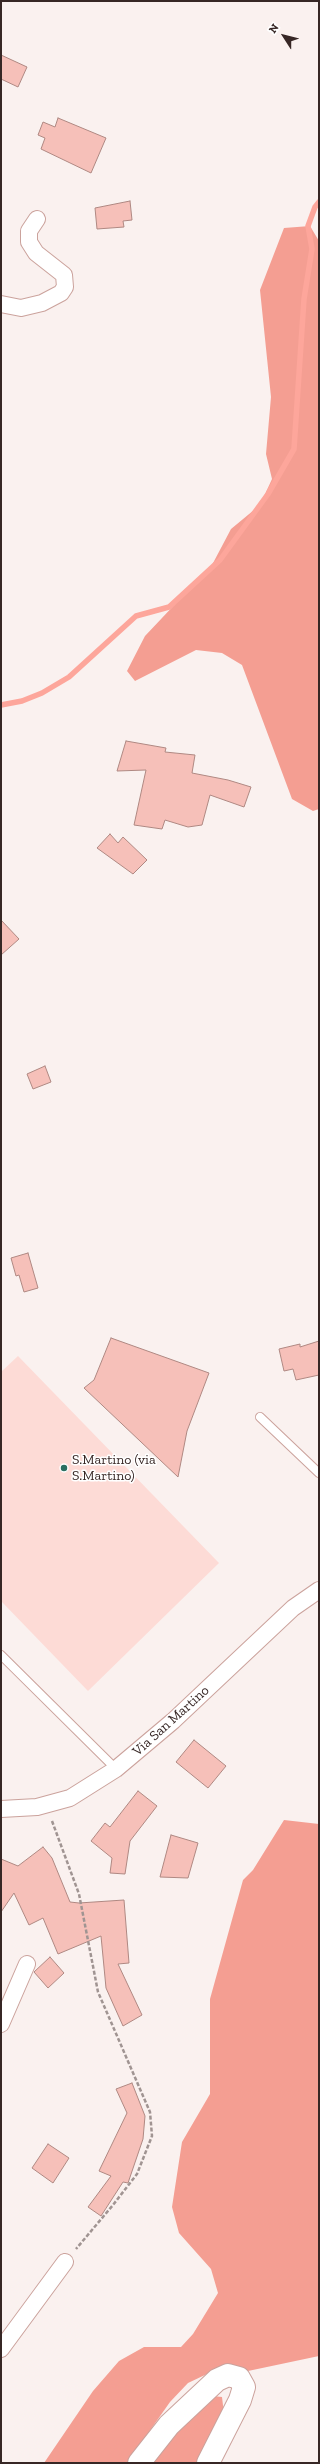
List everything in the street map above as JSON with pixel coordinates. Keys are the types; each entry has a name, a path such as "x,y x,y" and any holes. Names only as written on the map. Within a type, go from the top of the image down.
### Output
{"street":[{"path":"1,304 21,308 42,303 61,292 65,287 64,275 36,253 29,242 29,231 37,219"},
{"name":"Via San Martino","path":"1,1809 37,1808 70,1798 116,1769 173,1721 293,1608 319,1590"},
{"path":"1,2024 27,1964"},
{"path":"1,2349 65,2262"},
{"path":"139,2463 169,2425 217,2380 228,2375 239,2378 244,2387 240,2400 208,2463"}],"lane":[{"path":"260,1417 319,1472"},
{"path":"1,1654 116,1769"}],"path":[{"path":"46,1805 79,1894 98,1992 150,2112 152,2136 136,2174 125,2190 65,2262"}],"shaded area":[{"path":"310,226 319,241 319,809 313,811 292,799 242,665 222,653 196,650 135,681 127,671 145,636 212,565 231,529 260,505 272,479 266,454 271,397 260,290 284,228"},
{"name":"S.Martino (via S.Martino)","path":"18,1356 219,1563 88,1691 1,1601 1,1372"},
{"path":"284,1820 319,1824 319,2356 248,2371 226,2365 188,2383 170,2402 127,2463 44,2463 93,2391 119,2361 144,2347 181,2347 193,2334 218,2293 211,2269 179,2233 172,2207 182,2142 210,2094 210,1999 243,1880 253,1870"},
{"path":"213,2396 222,2397 224,2414 200,2463 150,2463 164,2444"}],"building":[{"path":"1,55 27,67 18,87 1,79"},
{"path":"58,118 106,138 91,173 41,149 45,138 38,135 43,122 55,127"},
{"path":"130,201 132,220 123,221 124,227 97,229 95,208"},
{"path":"126,741 166,748 165,752 195,755 192,773 228,780 251,787 244,807 210,795 202,825 188,827 165,820 162,829 134,825 146,770 117,771"},
{"path":"110,834 118,843 123,837 147,860 133,874 97,848"},
{"path":"1,920 19,939 1,955"},
{"path":"45,1066 51,1082 33,1089 27,1074"},
{"path":"28,1253 38,1288 24,1292 19,1275 16,1276 11,1258"},
{"path":"111,1338 209,1373 187,1431 178,1477 84,1388 94,1380"},
{"path":"319,1341 319,1375 296,1380 293,1369 284,1371 279,1349 300,1344 300,1347"},
{"path":"194,1740 226,1766 208,1788 176,1762"},
{"path":"138,1791 157,1806 130,1841 125,1874 110,1873 112,1858 91,1841 105,1823 110,1827"},
{"path":"171,1835 198,1843 188,1878 160,1877"},
{"path":"43,1847 52,1858 70,1902 79,1903 124,1900 129,1963 118,1964 142,2015 123,2026 106,1988 101,1936 58,1954 43,1918 29,1925 14,1893 1,1912 1,1859 18,1866"},
{"path":"50,1957 64,1973 48,1988 34,1972"},
{"path":"132,2083 145,2116 143,2139 128,2183 123,2182 101,2216 88,2207 111,2176 99,2171 127,2113 116,2089"},
{"path":"48,2144 69,2158 53,2183 32,2168"}],"waterway":[{"path":"1,705 22,701 42,693 69,677 136,616 169,607 220,560 268,494 294,449 304,299 312,249 308,226 315,207 319,202"}],"place":[{"name":"S.Martino (via S.Martino)","path":"64,1468"}]}
